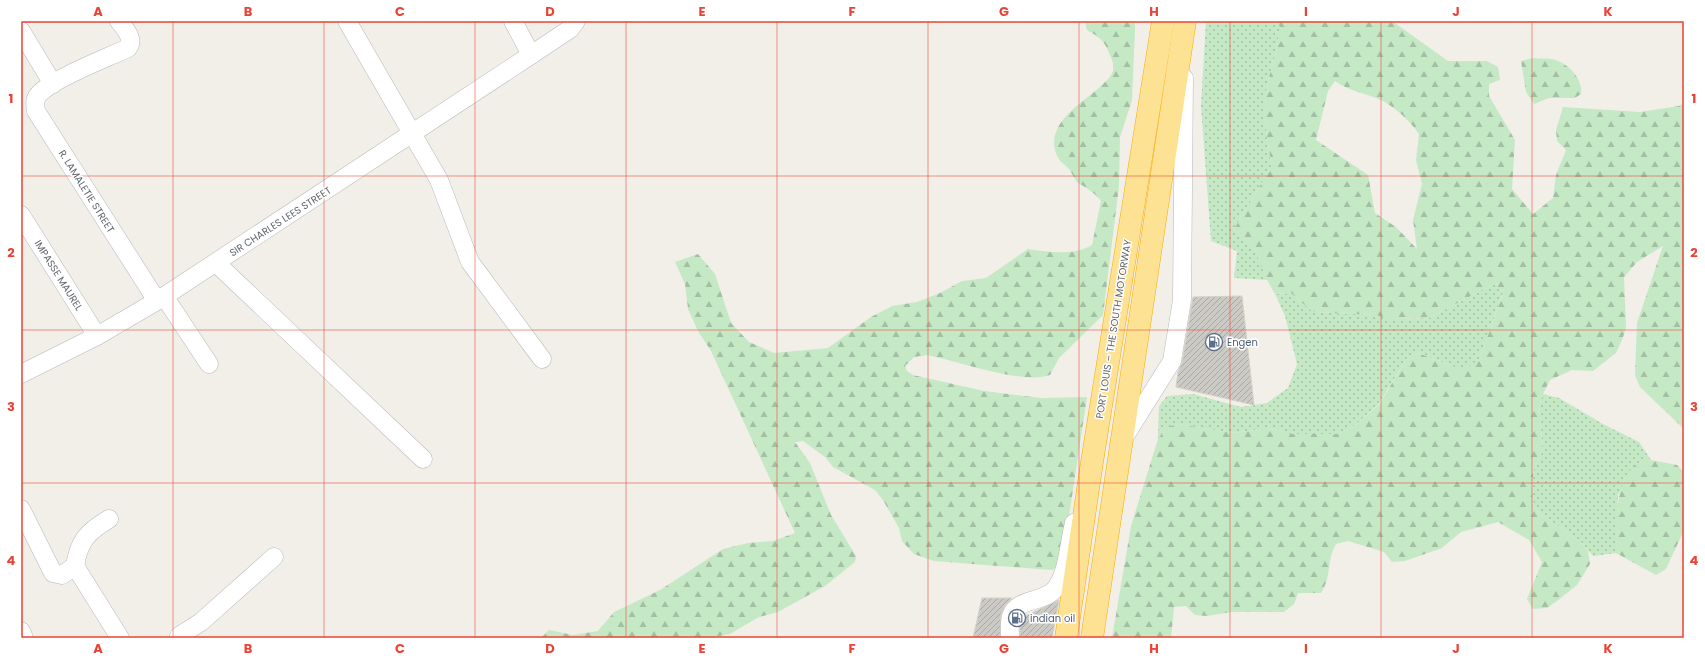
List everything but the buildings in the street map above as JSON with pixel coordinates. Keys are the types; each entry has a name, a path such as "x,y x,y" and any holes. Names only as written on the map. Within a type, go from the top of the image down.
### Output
{"highway":[{"path":"1092,638 1121,442 1178,22"},
{"name":"PORT LOUIS – THE SOUTH MOTORWAY","path":"1066,638 1092,462 1178,22"}],"street":[{"name":"R. LAMALETIE STREET","path":"119,21 130,38 131,45 128,48 53,84 38,94 35,102 36,111 160,298 209,364"},
{"path":"348,21 439,180 470,262 542,359"},
{"path":"514,21 532,55"},
{"name":"SIR CHARLES LEES STREET","path":"21,374 97,336 216,263 532,55 570,29 576,21"},
{"path":"1121,442 1172,362 1182,300 1178,22"},
{"path":"21,31 53,84"},
{"name":"IMPASSE MAUREL","path":"21,214 97,336"},
{"path":"216,263 423,459"},
{"path":"1010,638 1011,617 1018,606 1043,597 1056,589 1062,578 1071,535 1092,462"},
{"path":"21,509 53,573 62,575 75,566"},
{"path":"110,519 91,531 84,539 78,550 75,566 120,638"},
{"path":"178,637 202,622 274,557"},
{"path":"21,631 24,638"}],"green space":[{"path":"1085,21 1135,21 1132,100 1120,137 1119,186 1103,315 1059,358 1050,375 1024,377 1007,375 927,355 914,357 905,366 907,371 913,375 984,391 1041,398 1087,397 1062,563 1052,570 934,561 914,554 902,541 899,528 883,500 875,490 833,467 825,457 803,441 795,442 810,463 831,515 856,556 855,562 825,586 778,612 759,617 730,634 709,638 541,638 549,630 573,635 598,631 614,612 660,590 723,549 748,543 773,541 795,533 711,351 698,331 688,309 685,284 675,262 698,254 715,274 731,323 749,342 774,353 828,348 871,317 892,306 917,302 940,293 962,281 986,278 1028,249 1052,252 1069,252 1077,251 1092,245 1101,201 1093,193 1077,182 1069,169 1062,163 1056,153 1054,140 1062,121 1077,105 1105,82 1113,71 1112,62 1105,45 1098,37 1087,30"},
{"path":"1206,21 1279,21 1279,38 1267,87 1265,107 1267,137 1272,166 1234,229 1254,247 1267,280 1234,278 1237,251 1211,241 1201,106"},
{"path":"1279,21 1392,21 1448,61 1487,61 1498,67 1500,80 1489,84 1489,96 1515,140 1512,189 1533,214 1553,198 1556,175 1566,150 1557,141 1556,130 1563,107 1640,112 1679,106 1684,103 1684,429 1640,387 1635,375 1637,323 1663,246 1637,262 1624,277 1626,328 1616,353 1593,371 1572,370 1550,380 1539,406 1543,450 1533,472 1532,499 1537,511 1581,542 1588,551 1590,564 1577,585 1547,608 1533,609 1527,599 1542,562 1529,540 1498,522 1461,532 1442,548 1405,561 1392,562 1384,552 1348,541 1336,544 1331,557 1327,581 1321,593 1298,593 1294,604 1284,612 1232,612 1207,616 1195,615 1186,606 1174,607 1171,638 1112,638 1131,526 1158,439 1166,428 1178,424 1232,433 1274,428 1289,434 1336,434 1349,430 1379,405 1407,358 1418,353 1455,367 1468,367 1479,360 1503,294 1495,283 1429,318 1392,319 1375,315 1313,312 1291,293 1275,294 1267,280 1254,247 1234,229 1272,166 1267,137 1265,107 1267,87 1279,38","holes":["1335,81 1341,85 1377,98 1388,104 1403,116 1419,134 1416,160 1422,184 1413,220 1417,249 1396,227 1375,213 1368,175 1316,140 1328,91"]},
{"path":"1533,58 1552,59 1564,64 1573,72 1580,82 1581,94 1575,98 1549,98 1534,104 1526,92 1521,61"},
{"path":"1495,283 1503,293 1479,360 1468,367 1455,367 1418,353 1407,358 1378,405 1349,430 1336,434 1289,434 1274,428 1232,433 1178,424 1158,439 1159,406 1167,396 1193,394 1241,407 1267,403 1288,388 1297,364 1285,316 1275,294 1291,293 1313,312 1375,315 1392,319 1429,318"},
{"path":"1543,394 1559,398 1603,424 1639,442 1651,460 1639,463 1618,495 1616,553 1593,556 1581,542 1537,511 1532,499 1533,472 1543,450 1539,406"},
{"path":"1651,460 1677,465 1684,472 1684,530 1666,569 1656,575 1616,553 1618,504 1625,479 1631,470 1639,463"}],"place":[{"name":"Engen","path":"1214,342"},
{"name":"indian oil","path":"1017,618"}]}
